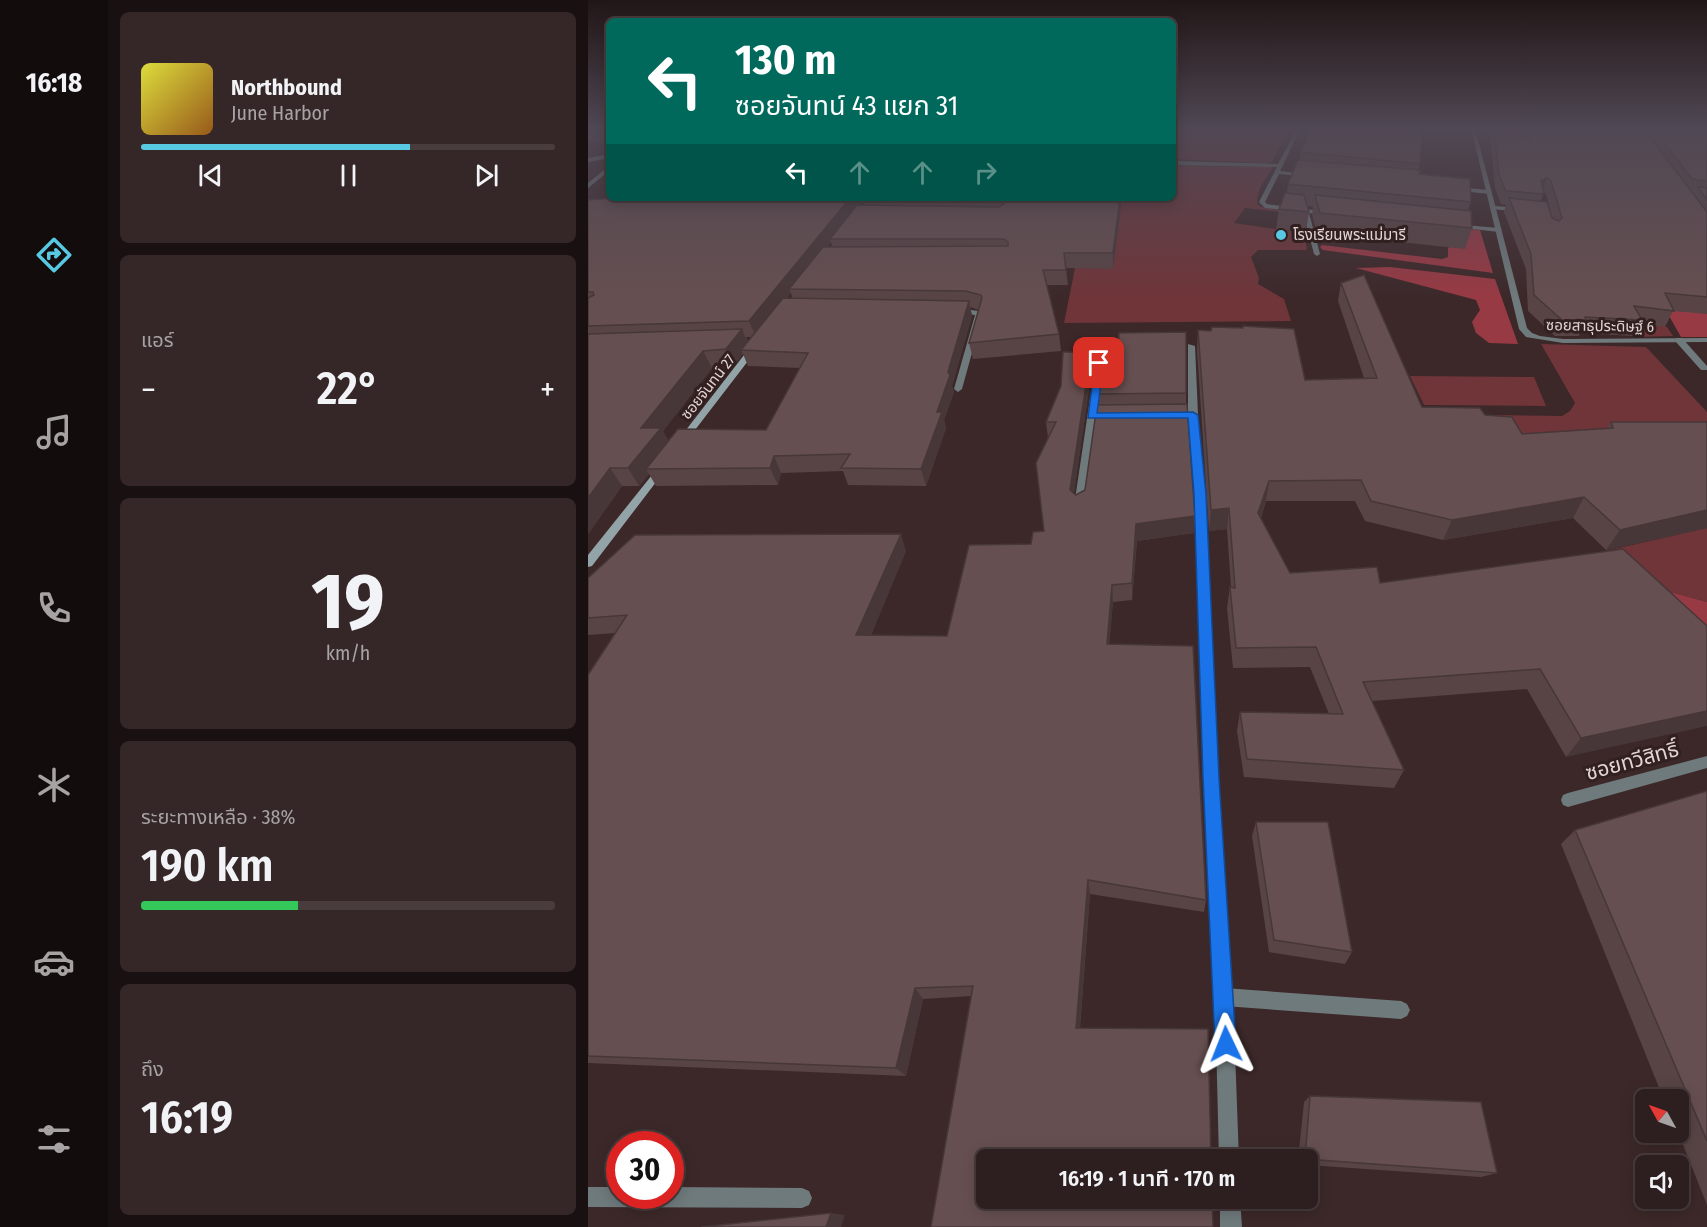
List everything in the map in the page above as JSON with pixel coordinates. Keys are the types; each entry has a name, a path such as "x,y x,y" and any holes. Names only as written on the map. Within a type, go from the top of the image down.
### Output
{"street":[{"path":"1270,185 1262,202 1265,206 1340,214"},
{"name":"ซอยสาธุประดิษฐ์ 6","path":"1487,185 1523,329 1529,335 1563,341 1707,340"},
{"path":"1445,188 1489,192"},
{"path":"1494,208 1525,210"},
{"path":"1306,211 1317,254"},
{"path":"1442,224 1499,230"},
{"path":"945,310 968,310 979,313 958,389"},
{"path":"1679,340 1704,368"},
{"path":"749,341 760,341"},
{"name":"ซอยจันทน์ 27","path":"674,452 760,341"},
{"path":"1191,346 1187,415 1200,494 1211,778 1224,997 1229,1149"},
{"path":"1079,507 1101,347"},
{"path":"1092,416 1103,416"},
{"path":"588,563 667,461"},
{"name":"ซอยทวีสิทธิ์","path":"1568,800 1707,762"},
{"path":"1224,997 1401,1010"},
{"path":"588,1197 802,1198"},
{"path":"1230,1209 1231,1227"}],"shaded area":[{"path":"1176,185 1262,185 1257,199 1257,204 1261,207 1301,214 1245,208 1234,223 1304,233 1307,250 1258,250 1251,257 1259,278 1258,284 1284,299 1291,321 1064,323 1076,263 1118,201 1176,201"},
{"path":"1334,215 1480,230 1493,273 1323,250 1320,247 1322,245 1442,259 1448,257 1448,248 1452,245"},
{"path":"1390,267 1495,279 1518,344 1489,343 1476,333 1472,322 1480,310 1476,300 1356,268"},
{"path":"1647,277 1707,307 1707,337 1681,337"},
{"path":"1628,322 1667,327 1673,336 1635,337"},
{"path":"1541,344 1646,347 1707,412 1707,440 1606,439 1496,433 1492,419 1496,415 1562,416 1570,411 1575,403"},
{"path":"1410,376 1534,377 1546,406 1424,405"},
{"path":"1707,528 1707,602 1652,587 1601,552"},
{"path":"1601,552 1652,587 1707,602 1707,661"}],"building":[{"path":"1301,185 1470,185 1471,202"},
{"path":"1503,185 1542,185 1544,194 1506,191"},
{"path":"1552,185 1687,185 1707,212 1707,297 1665,293 1674,311 1634,306 1642,320 1585,317 1586,320 1562,320 1534,295 1531,254 1509,198 1547,202 1552,218 1559,221 1562,218"},
{"path":"1698,187 1707,188 1707,200"},
{"path":"1285,193 1304,195 1309,212 1279,209"},
{"path":"1315,195 1471,211 1472,228 1320,213"},
{"path":"588,200 848,201 749,321 588,326 588,298 594,295 593,292 588,292"},
{"path":"1001,201 1120,201 1113,253 1064,253 1066,270 1043,270 1059,334 969,343 982,298 981,295 966,291 789,289 823,247 1008,246 1008,242 1004,239 830,239 857,205 999,207 1004,204"},
{"path":"1364,275 1422,407 1480,408 1485,415 1512,417 1522,434 1613,428 1611,422 1707,422 1707,510 1620,530 1584,497 1452,520 1371,501 1361,480 1269,481 1258,513 1290,573 1377,567 1380,583 1623,549 1707,626 1707,711 1581,738 1540,669 1363,682 1404,770 1247,759 1240,712 1343,714 1316,647 1236,648 1230,587 1235,588 1229,508 1211,510 1198,330 1211,331 1212,327 1243,328 1243,326 1294,329 1305,380 1377,378 1341,283"},
{"path":"783,298 969,301 948,372 950,375 937,412 942,412 921,469 841,468 850,454 774,456 770,468 646,469 678,429 766,430 808,353 741,350"},
{"path":"742,329 726,349 703,351 641,428 661,428 628,468 610,468 588,498 588,334"},
{"path":"1186,332 1186,393 1098,394 1104,352 1118,352 1119,333"},
{"path":"1063,352 1091,352 1070,490 1076,495 1085,490 1097,405 1187,404 1195,516 1136,524 1132,583 1112,585 1107,644 1193,646 1206,900 1088,880 1076,1028 1208,1029 1211,1149 976,1149 976,1209 1212,1209 1213,1227 931,1227 973,986 915,988 896,1068 588,1056 588,675 627,615 588,618 588,578 635,535 901,534 856,635 947,636 969,545 1031,544 1033,532 1044,531 1036,463 1056,422 1046,422 1061,386"},
{"path":"1707,791 1707,1141 1689,1099 1689,1089 1685,1089 1575,830"},
{"path":"1256,822 1328,822 1352,952 1274,940"},
{"path":"1310,1096 1481,1102 1497,1173 1318,1160 1318,1149 1306,1149"},
{"path":"831,1213 826,1227 701,1227"}],"place":[{"name":"โรงเรียนพระแม่มารี","path":"1281,235"}],"route":[{"path":"1099,363 1092,416 1193,415 1200,494 1211,778 1226,1044"}]}
